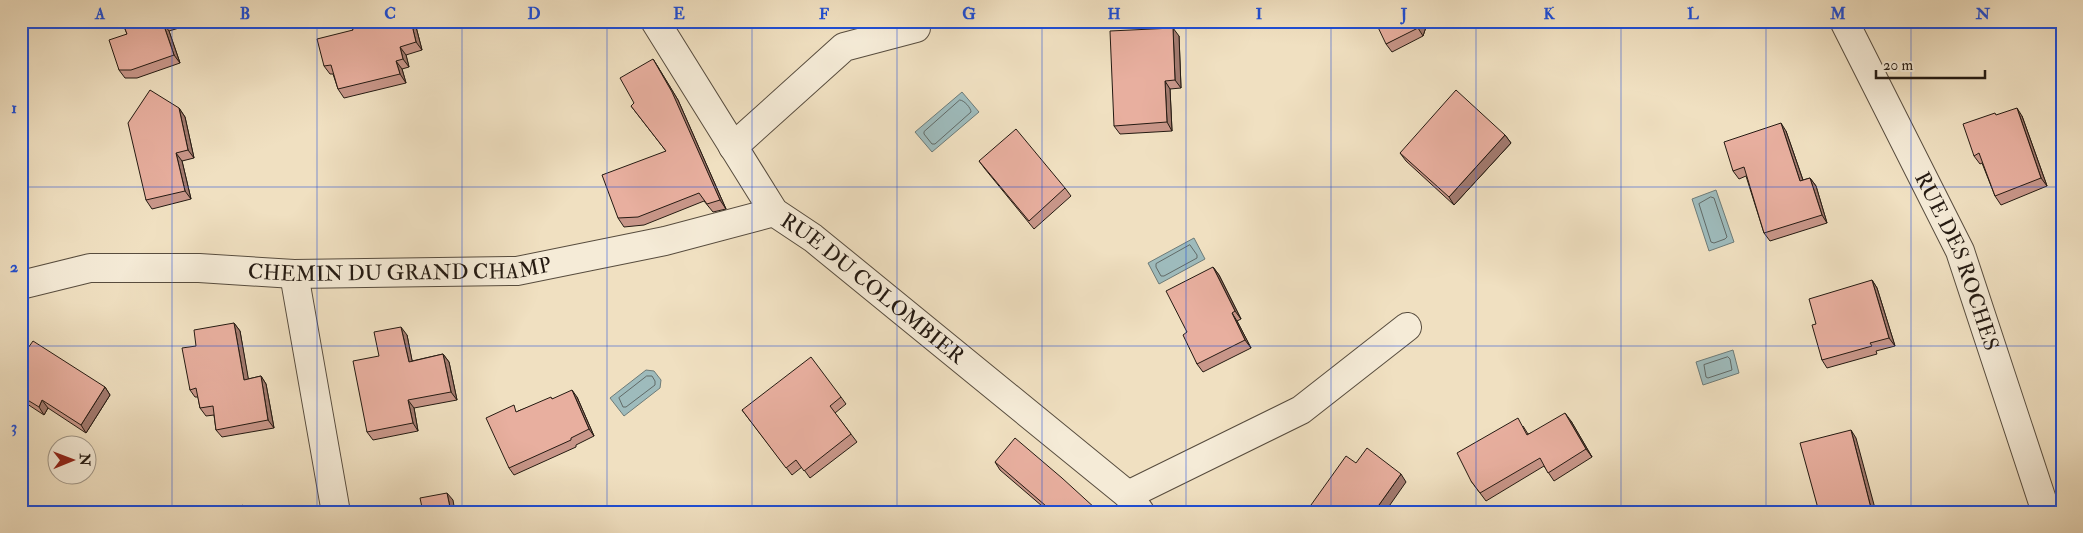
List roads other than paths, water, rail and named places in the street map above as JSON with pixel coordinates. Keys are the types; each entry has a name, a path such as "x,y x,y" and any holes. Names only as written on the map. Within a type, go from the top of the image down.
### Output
{"street":[{"name":"RUE DU COLOMBIER","path":"655,21 774,212 813,238 1134,503"},
{"name":"RUE DES ROCHES","path":"1844,21 1960,251 2046,512"},
{"path":"733,147 844,47 916,28"},
{"name":"CHEMIN DU GRAND CHAMP","path":"21,285 90,268 198,268 294,274 517,271 665,241 774,212"},
{"path":"294,274 335,507"},
{"path":"1134,503 1301,410 1407,327"}],"water":[{"path":"962,92 979,112 932,152 915,132"},
{"path":"1716,190 1734,242 1709,251 1692,199"},
{"path":"1194,238 1205,259 1159,284 1148,263"},
{"path":"1733,350 1739,373 1703,385 1696,362"},
{"path":"646,370 654,371 661,380 660,388 624,416 610,398"}]}
